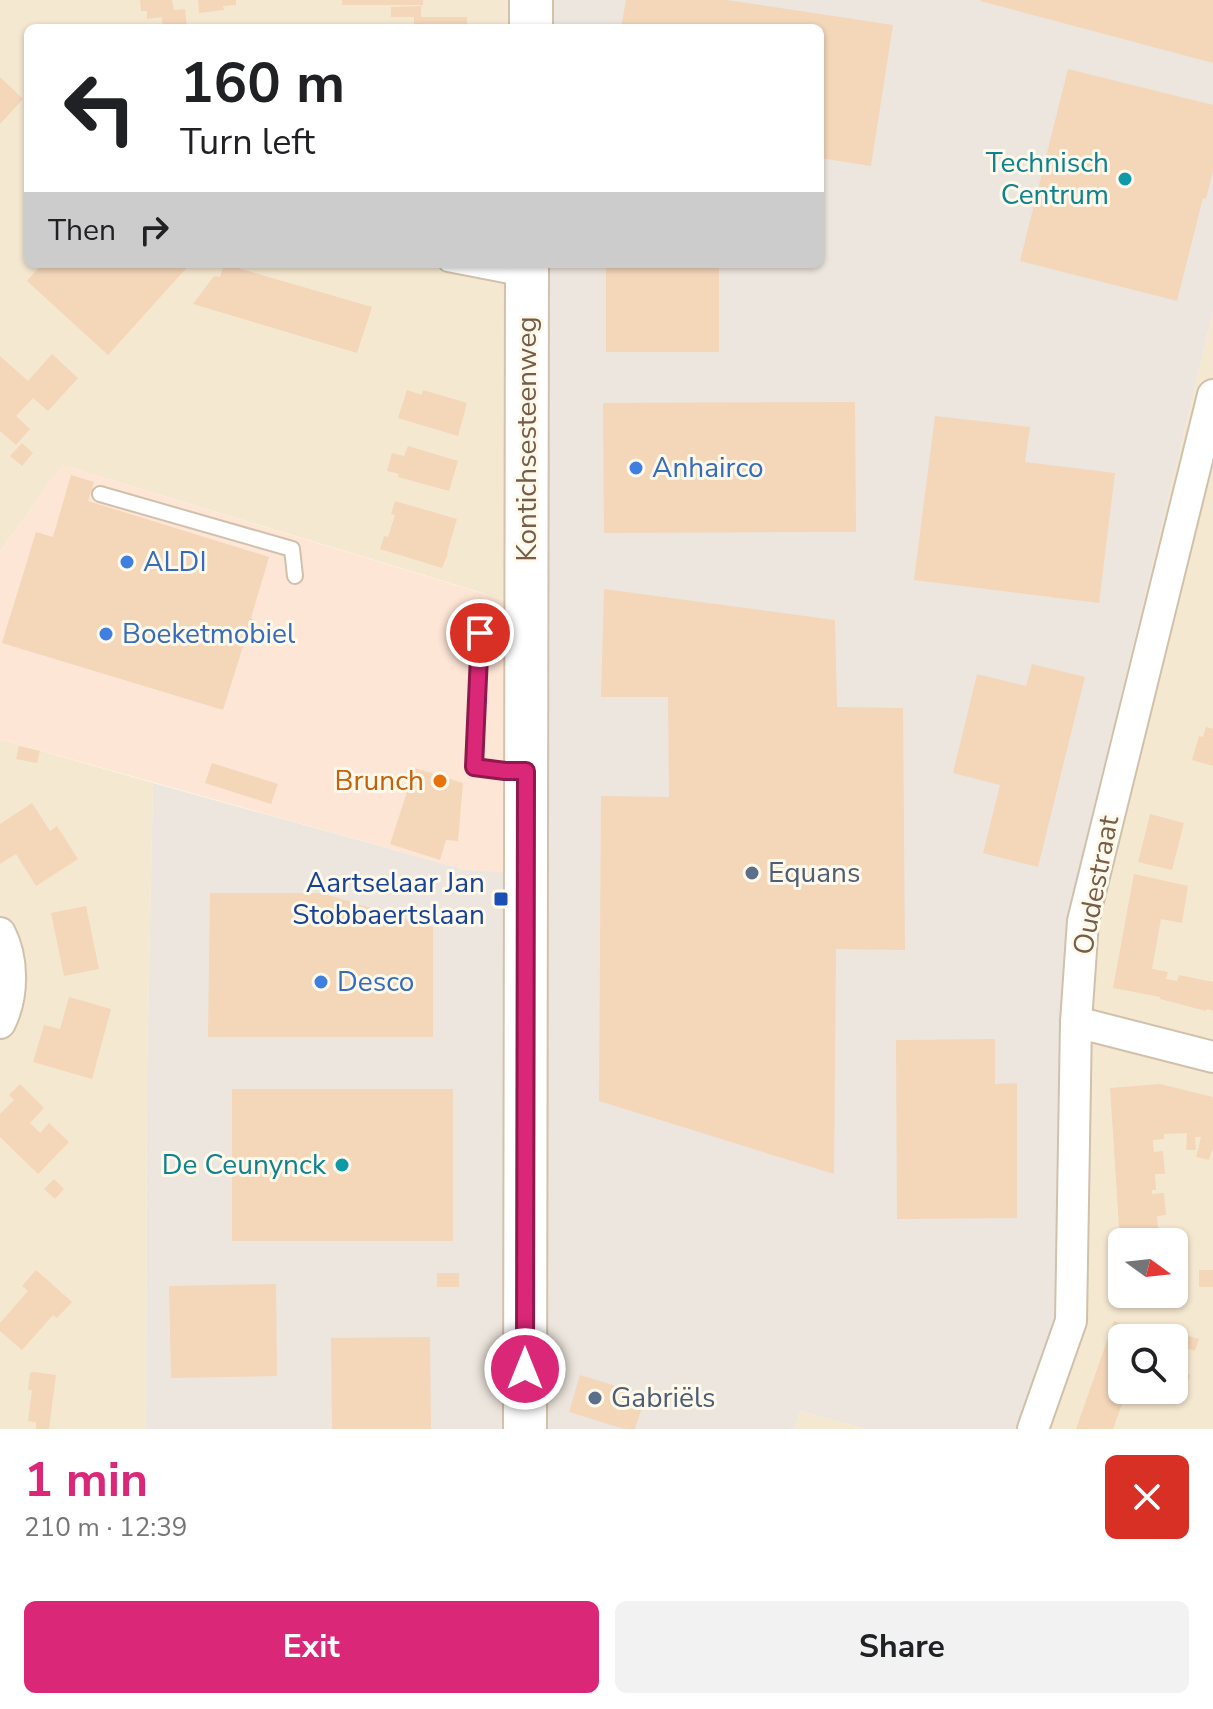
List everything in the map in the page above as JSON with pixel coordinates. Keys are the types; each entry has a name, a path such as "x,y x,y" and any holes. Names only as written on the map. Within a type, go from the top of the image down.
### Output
{"street":[{"path":"531,0 531,24"},
{"name":"Kontichsesteenweg","path":"525,1429 527,272"},
{"name":"Oudestraat","path":"1033,1429 1071,1321 1076,1022 1083,921 1213,395"},
{"path":"0,933 11,974 6,1012 0,1023"},
{"path":"1076,1022 1213,1057"}],"lane":[{"path":"487,268 527,272"},
{"path":"100,494 292,549 295,576"}],"shaded area":[{"path":"0,0 520,0 519,24 24,24 24,268 519,268 516,603 62,465 0,552"},
{"path":"545,0 1213,0 1213,311 1068,918 1056,1318 1016,1429 866,1429 800,1411 795,1429 146,1429 147,1067 153,783 466,870 526,873 544,268 824,268 824,24 544,24"},
{"path":"1213,311 1213,1429 1016,1429 1056,1318 1068,918"},
{"path":"62,465 517,604 513,873 466,870 0,739 0,552"},
{"path":"0,739 153,783 147,1067 146,1429 0,1429"},
{"path":"800,1411 866,1429 795,1429"}],"building":[{"path":"140,0 172,0 174,10 185,9 187,24 163,24 162,17 147,19 147,11 141,11"},
{"path":"198,0 236,0 236,5 199,13"},
{"path":"342,0 423,0 423,5 342,5"},
{"path":"626,0 727,0 893,25 871,166 824,159 824,24 622,24"},
{"path":"1213,0 1213,63 980,1"},
{"path":"421,6 421,17 467,17 467,24 414,24 414,17 391,17 391,7"},
{"name":"Technisch Centrum","path":"1068,69 1213,105 1213,171 1206,199 1203,198 1177,301 1020,261"},
{"path":"0,77 23,99 0,124"},
{"path":"38,268 186,268 108,355 27,281"},
{"path":"223,268 238,268 372,307 357,353 193,304 214,276 220,277"},
{"path":"606,268 719,268 719,352 606,352"},
{"path":"52,354 78,378 48,411 33,398 16,416 30,429 16,445 0,431 0,356 28,381"},
{"path":"407,390 422,395 423,390 467,403 458,436 398,418"},
{"path":"855,402 856,532 604,533 603,403"},
{"path":"935,416 1030,427 1025,462 1115,473 1099,603 914,580"},
{"path":"22,443 33,453 22,466 10,456"},
{"path":"408,446 458,461 449,491 387,471 392,453 404,456"},
{"path":"71,475 94,482 88,501 269,557 251,618 255,620 249,638 246,637 223,710 2,643 36,532 53,537"},
{"path":"395,501 457,519 442,568 380,549 384,536 388,537 395,515 391,514"},
{"name":"Equans","path":"604,589 835,620 837,707 903,708 905,950 836,949 834,1174 599,1101 601,796 669,797 668,697 601,697"},
{"path":"1032,664 1085,677 1038,867 983,853 1000,785 953,773 977,674 1026,686"},
{"path":"1206,727 1213,729 1213,766 1192,760 1199,736 1203,737"},
{"path":"19,746 40,751 37,763 16,759"},
{"path":"212,763 278,784 271,804 205,783"},
{"path":"415,768 463,783 458,841 446,840 440,860 390,844"},
{"path":"32,803 50,831 57,826 78,859 36,886 16,854 0,864 0,824"},
{"path":"1150,814 1184,823 1172,870 1138,862"},
{"path":"1134,874 1188,886 1182,923 1161,919 1152,969 1168,972 1166,979 1177,981 1179,975 1213,982 1213,1011 1113,988"},
{"name":"Desco","path":"210,893 322,893 433,927 433,1037 208,1037"},
{"path":"86,906 99,969 64,976 51,913"},
{"path":"69,997 111,1009 92,1079 33,1062 44,1025 60,1029"},
{"path":"995,1039 995,1084 1017,1083 1017,1218 897,1219 896,1040"},
{"path":"20,1084 44,1108 30,1123 40,1133 49,1123 69,1142 38,1174 0,1137 0,1114 14,1100 9,1095"},
{"path":"1160,1084 1213,1097 1213,1150 1209,1160 1196,1157 1201,1137 1195,1137 1196,1150 1186,1150 1187,1133 1164,1134 1164,1139 1153,1140 1154,1152 1163,1151 1165,1174 1155,1174 1156,1190 1152,1190 1152,1194 1164,1193 1166,1215 1157,1216 1158,1228 1119,1228 1110,1088"},
{"name":"De Ceunynck","path":"232,1089 453,1089 453,1241 232,1241"},
{"path":"54,1179 64,1189 55,1199 44,1189"},
{"path":"36,1270 72,1302 57,1318 53,1315 22,1350 0,1331 0,1323 28,1291 22,1286"},
{"path":"1199,1270 1213,1270 1213,1287 1199,1287"},
{"path":"437,1273 459,1273 459,1287 437,1287"},
{"path":"276,1284 277,1376 171,1378 169,1286"},
{"path":"1188,1336 1199,1339 1195,1351 1188,1349"},
{"path":"430,1337 431,1429 332,1429 331,1338"},
{"path":"1108,1338 1108,1404 1122,1404 1113,1429 1076,1429"},
{"path":"30,1373 56,1375 49,1429 36,1429 36,1422 28,1421 32,1390 28,1390"},
{"path":"580,1375 646,1395 635,1429 624,1429 569,1412"}],"place":[{"name":"Technisch Centrum","path":"1125,179"},
{"name":"Anhairco","path":"636,468"},
{"name":"ALDI","path":"127,562"},
{"name":"Boeketmobiel","path":"106,634"},
{"name":"Brunch","path":"440,781"},
{"name":"Equans","path":"752,873"},
{"name":"Aartselaar Jan Stobbaertslaan","path":"501,899"},
{"name":"Desco","path":"321,982"},
{"name":"De Ceunynck","path":"342,1165"},
{"name":"Gabriëls","path":"595,1398"}],"route":[{"path":"480,633 474,767 526,771 525,1369"}]}
